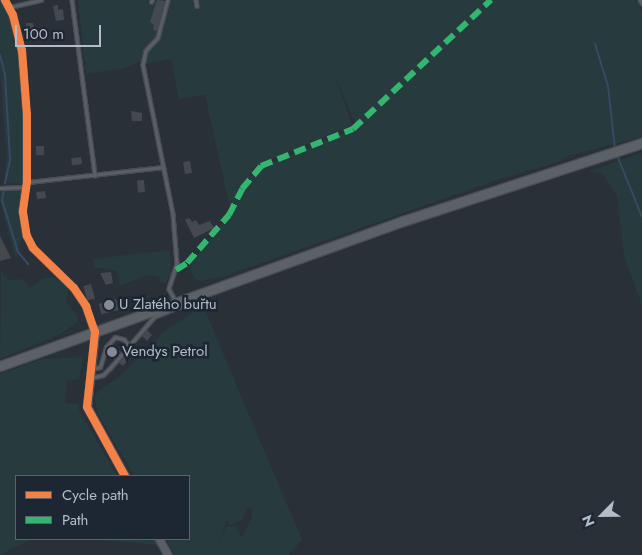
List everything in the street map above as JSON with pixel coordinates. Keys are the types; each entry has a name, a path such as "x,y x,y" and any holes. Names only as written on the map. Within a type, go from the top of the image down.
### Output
{"main road":[{"path":"0,366 403,221 642,143"}],"street":[{"path":"5,0 10,7 22,50 27,184 23,212 27,236 33,248 74,288 86,306 95,332 89,378 88,412 124,475"},
{"path":"160,540 168,555"}],"lane":[{"path":"10,7 41,0"},
{"path":"72,0 95,175"},
{"path":"168,0 158,38 146,51 143,64 163,167 176,248 177,264 169,289 176,304"},
{"path":"196,0 197,6"},
{"path":"0,188 163,167"},
{"path":"89,378 103,375 154,317 244,278"},
{"path":"90,369 100,368 106,347 115,337 124,338 128,346"}],"green space":[{"path":"0,0 11,14 17,44 24,112 24,184 3,183 7,160 0,72"},
{"path":"78,0 636,0 642,10 642,137 568,156 561,161 503,178 221,277 197,281 190,271 192,262 231,212 205,95 179,99 171,59 145,64 139,62 124,68 86,74","holes":["336,78 355,123 353,129 260,168 249,177 255,166 352,125"]},
{"path":"642,153 642,305 624,256 617,195 602,173 590,171"},
{"path":"20,188 23,192 21,216 23,233 16,259 0,202 0,189"},
{"path":"170,250 171,275 165,283 159,282 160,277 149,275 120,285 117,271 94,267 93,259"},
{"path":"1,269 8,280 22,279 30,288 43,278 52,277 69,286 66,302 78,317 78,322 58,335 0,359"},
{"path":"203,306 302,540 289,555 175,555 167,540 190,540 190,475 133,475 97,412 94,396 120,376 165,331","holes":["251,507 252,517 241,537 236,526 226,527 219,542 227,519 229,525 242,520 247,508"]},
{"path":"83,357 79,379 67,381 65,403 79,404 79,410 116,475 15,475 15,540 29,540 0,555 0,374 42,359"},
{"path":"102,540 155,540 157,545"}],"building":[{"path":"157,0 165,1 157,31 153,30 154,25 150,22"},
{"path":"58,5 58,10 63,9 64,20 56,21 53,6"},
{"path":"26,23 33,23 35,34 27,35"},
{"path":"131,111 142,113 142,121 132,121"},
{"path":"36,146 44,146 44,155 36,155"},
{"path":"81,157 82,164 72,165 71,158"},
{"path":"190,161 192,173 185,174 183,162"},
{"path":"144,180 145,192 138,193 137,181"},
{"path":"45,191 46,198 37,199 36,192"},
{"path":"189,218 192,222 196,220 199,225 210,221 214,228 194,238 185,220"},
{"path":"0,236 11,258 0,261"},
{"path":"111,272 113,283 106,285 100,273"},
{"path":"91,284 95,298 87,301 83,286"},
{"path":"116,299 119,310 101,314 99,304"},
{"path":"147,330 152,335 147,341 142,336"},
{"name":"Vendys Petrol","path":"112,347 120,351 114,359 107,353"},
{"path":"125,355 129,359 123,366 119,363"}],"waterway":[{"path":"595,44 608,86 615,149"},
{"path":"0,55 5,75 10,160 5,183"},
{"path":"617,155 642,217"},
{"path":"4,191 2,200 18,252 28,264"}],"marked path":[{"path":"176,270 187,263 229,215 242,189 261,166 353,129 491,0"}],"cycle path":[{"path":"5,0 13,15 22,50 27,115 27,182 23,212 27,236 33,248 74,288 86,306 95,332 87,407 124,475"}],"place":[{"name":"U Zlatého buřtu","path":"109,305"},
{"name":"Vendys Petrol","path":"112,352"}]}
